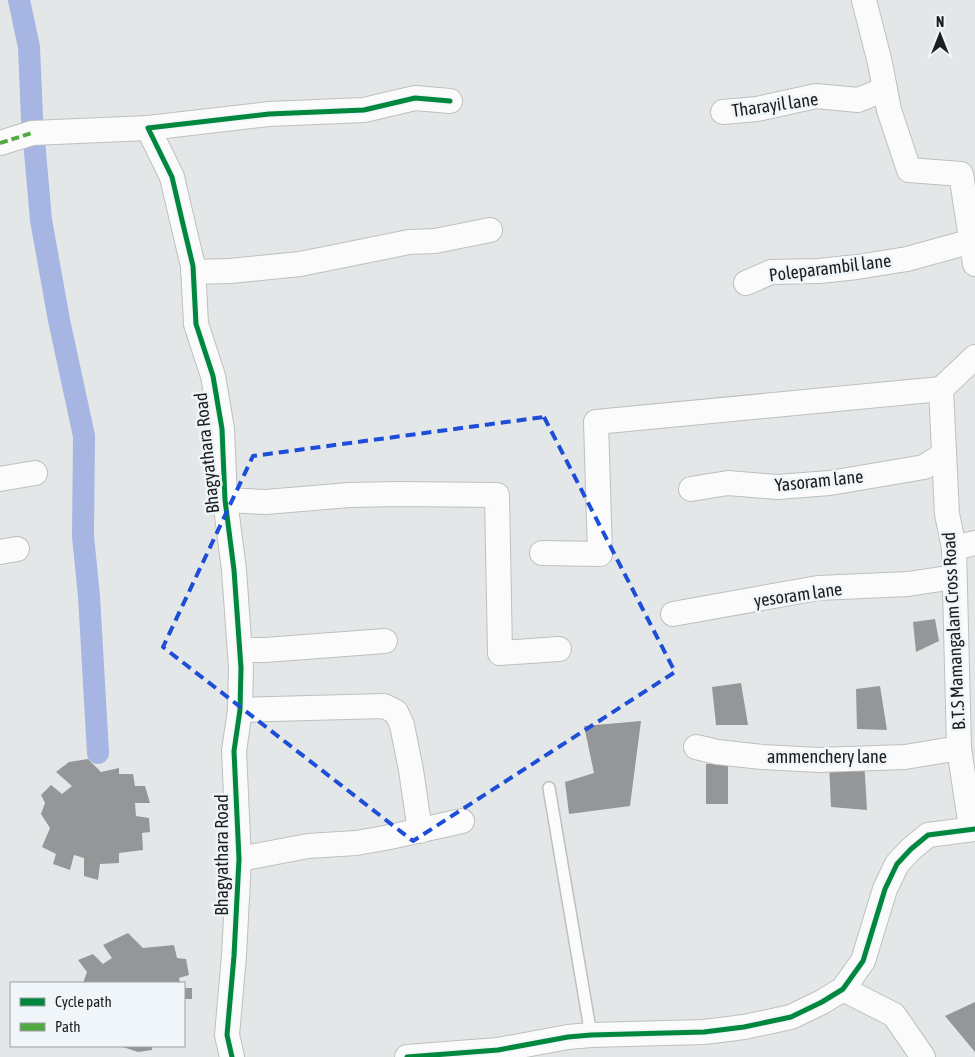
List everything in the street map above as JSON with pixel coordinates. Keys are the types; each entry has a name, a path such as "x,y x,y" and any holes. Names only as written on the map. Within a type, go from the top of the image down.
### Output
{"street":[{"path":"864,0 890,110 910,170 968,173 975,264"},
{"name":"Tharayil lane","path":"723,112 757,109 816,96 858,100 885,89"},
{"path":"0,142 32,133 148,128 269,114 364,110 416,98 450,101"},
{"name":"Bhagyathara Road","path":"148,128 172,177 193,272 196,324 212,376 222,429 225,500 234,570 241,668 240,710 234,751 239,859 234,956 227,1036 232,1057"},
{"path":"193,272 230,271 300,264 409,242 436,241 490,230"},
{"name":"Poleparambil lane","path":"746,283 771,272 818,271 857,267 907,259 972,241"},
{"path":"542,553 600,554 596,422 941,389 975,357"},
{"name":"B.T.S Mamangalam Cross Road","path":"941,389 947,514 964,546 954,577 959,748 973,828"},
{"name":"Yasoram lane","path":"691,489 728,482 777,487 830,482 924,467 943,455"},
{"path":"0,479 36,473"},
{"path":"225,500 266,502 349,495 398,494 498,495 500,653 559,649"},
{"name":"yesoram lane","path":"673,614 818,588 908,584 954,577"},
{"path":"240,650 265,650 385,641"},
{"path":"240,710 384,706 396,712 402,725 420,831"},
{"name":"ammenchery lane","path":"696,747 717,752 762,757 819,760 905,757 959,748"},
{"path":"239,859 308,846 356,843 462,821"},
{"path":"408,1057 498,1054 568,1037 704,1032 744,1027 791,1017 822,1002 843,988 863,961 885,889 897,864 911,849 928,835 973,828"},
{"path":"843,988 894,1015 923,1057"}],"lane":[{"path":"550,788 591,1035"}],"highlighted area":[{"path":"544,417 675,672 413,841 163,647 253,456"}],"building":[{"path":"935,619 939,641 916,652 913,622"},
{"path":"741,683 748,725 716,725 712,687"},
{"path":"880,686 887,730 857,729 856,689"},
{"path":"641,721 630,806 569,814 565,782 594,773 584,726"},
{"path":"88,759 101,772 119,768 119,774 133,774 135,786 145,786 150,803 135,803 136,816 149,818 150,832 142,833 143,850 119,853 119,863 100,864 98,880 84,876 84,858 74,855 70,870 53,864 56,854 42,847 50,828 41,814 45,803 41,795 51,785 62,794 72,786 56,772 69,762"},
{"path":"864,759 867,810 831,807 829,761"},
{"path":"728,763 728,804 706,804 706,764"},
{"path":"128,933 143,948 174,945 177,958 186,959 189,975 179,978 180,982 83,982 87,972 78,960 93,954 103,964 112,958 103,945"},
{"path":"185,988 192,988 192,999 185,999"},
{"path":"975,1002 975,1052 945,1016"},
{"path":"123,1047 152,1047 152,1050 138,1052"}],"waterway":[{"path":"19,0 29,47 32,118 41,220 59,320 84,436 83,536 89,596 98,753"}],"marked path":[{"path":"0,143 32,133"}],"cycle path":[{"path":"232,1057 227,1035 234,956 239,859 234,751 240,710 241,668 234,570 225,500 222,429 213,376 196,324 193,266 172,177 148,128 269,114 364,110 415,98 450,101"},
{"path":"407,1057 498,1050 568,1037 591,1035 704,1032 744,1027 791,1017 843,989 863,961 885,889 897,864 911,849 928,835 975,829"}]}
